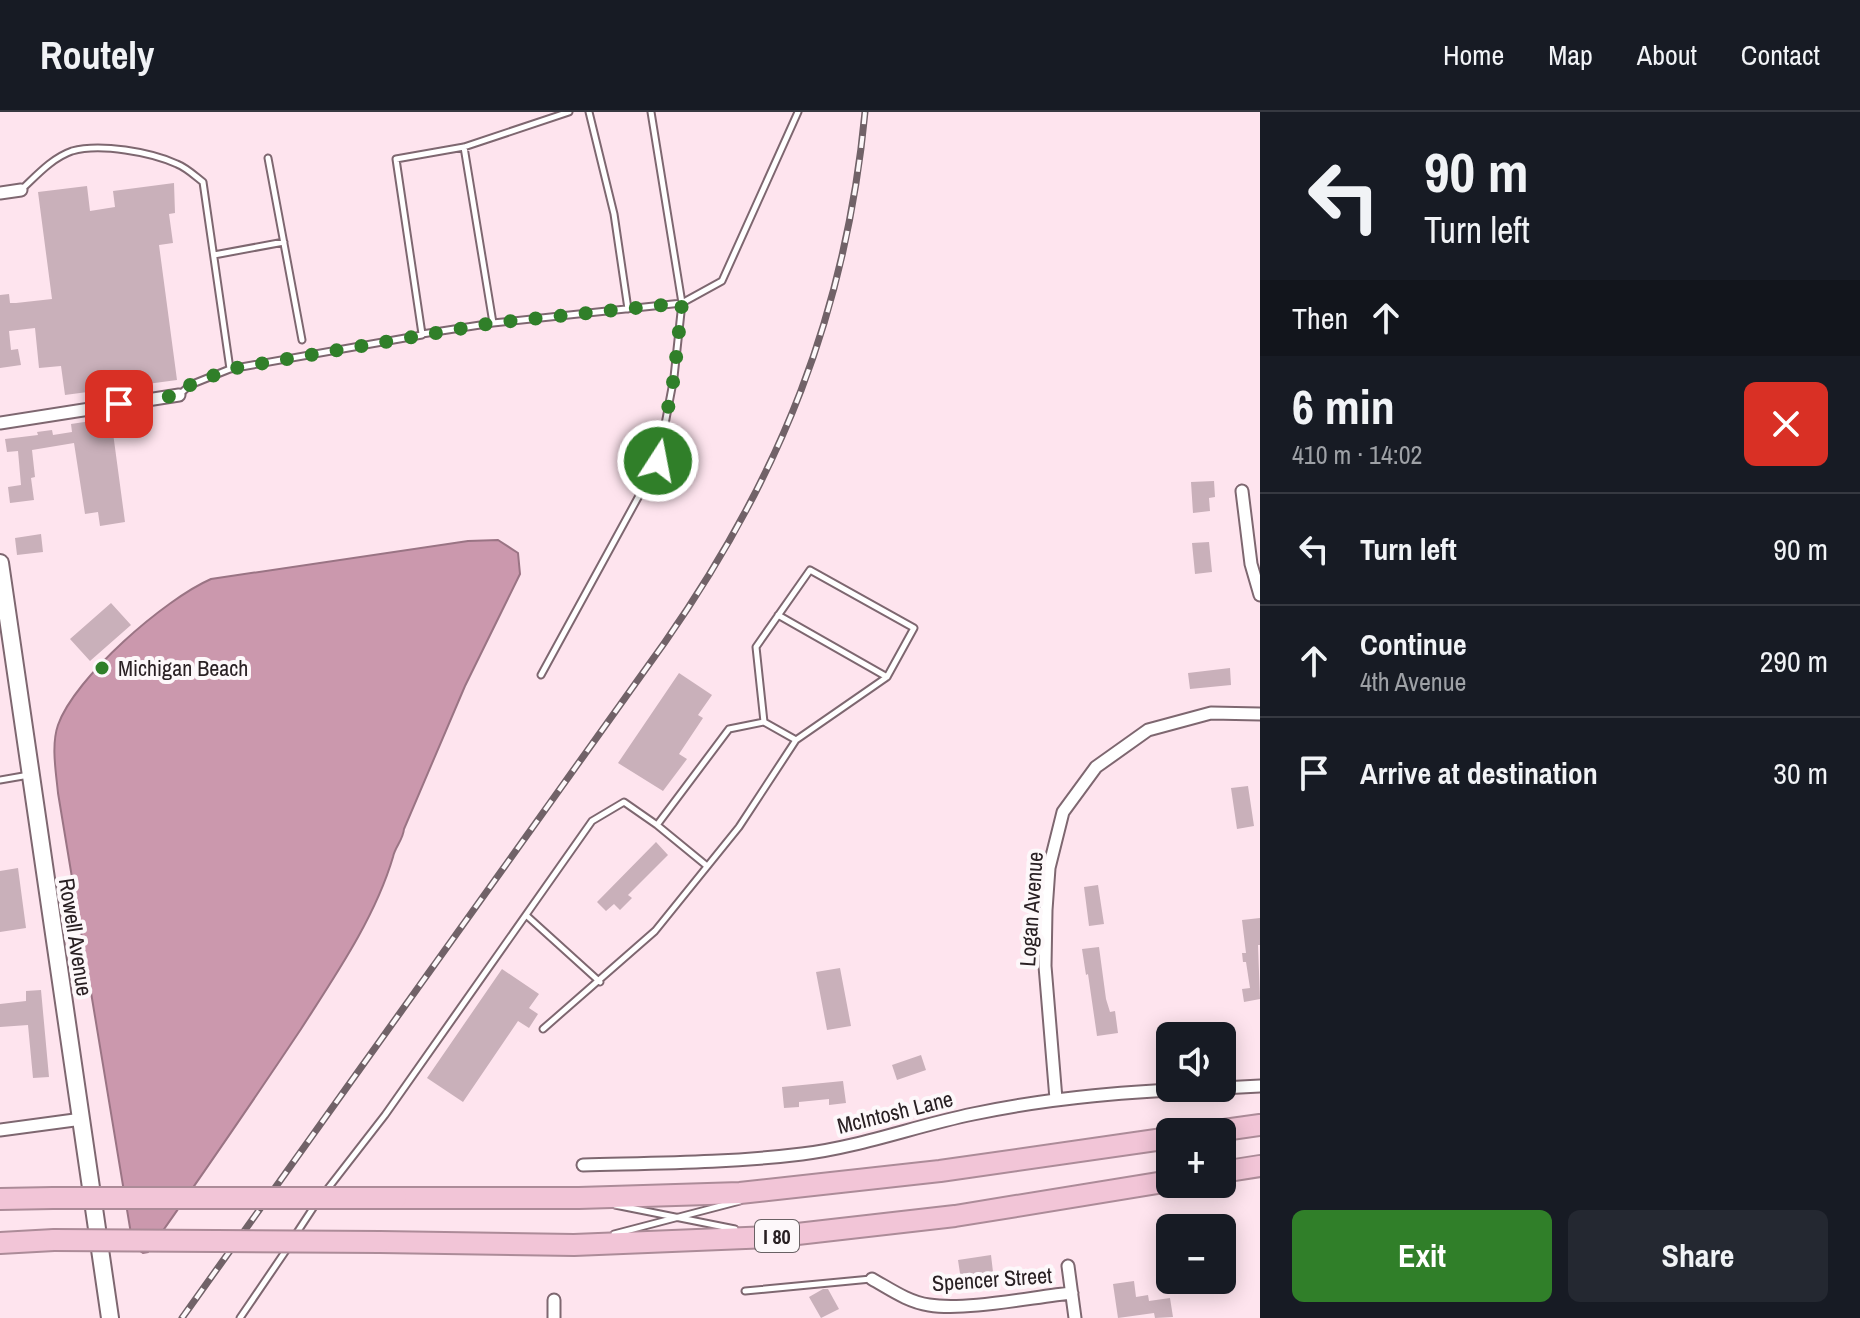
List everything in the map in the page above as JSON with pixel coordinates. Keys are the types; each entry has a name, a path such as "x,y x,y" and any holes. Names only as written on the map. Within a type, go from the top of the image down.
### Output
{"highway":[{"path":"1236,1128 1260,1125"},
{"name":"I 80","path":"0,1199 579,1198 740,1193 940,1171 1156,1140"},
{"path":"1236,1170 1260,1166"},
{"name":"I 80","path":"0,1243 54,1240 574,1245 771,1237 955,1216 1156,1183"}],"street":[{"path":"0,193 21,190"},
{"path":"0,423 179,395"},
{"path":"1242,491 1251,564 1260,595"},
{"name":"Rowell Avenue","path":"0,563 3,604 82,1119 109,1318"},
{"name":"Logan Avenue","path":"1056,1099 1045,966 1046,910 1049,868 1063,812 1096,767 1148,730 1211,713 1260,714"},
{"path":"1236,1087 1260,1086"},
{"name":"McIntosh Lane","path":"583,1165 802,1154 866,1143 975,1113 1056,1099 1156,1091"},
{"path":"0,1130 82,1119"},
{"path":"1068,1266 1075,1318"},
{"name":"Spencer Street","path":"872,1279 906,1298 929,1305 956,1306 1072,1293"},
{"path":"554,1300 554,1318"}],"lane":[{"path":"422,334 396,159 464,147 569,112"},
{"path":"589,112 614,214 628,309"},
{"path":"541,675 658,461 674,377 682,303 651,112"},
{"path":"179,395 190,385 230,369 493,323 682,303 722,281 798,112"},
{"path":"464,147 493,323"},
{"path":"21,190 45,167 70,152 90,148 127,150 176,163 203,182 230,369"},
{"path":"268,158 302,340"},
{"path":"214,255 284,242"},
{"path":"543,1029 655,931 739,827 796,740 887,677 914,628 810,570 756,647 764,722"},
{"path":"778,615 887,677"},
{"path":"657,825 729,729 764,722 796,740"},
{"path":"0,780 30,775"},
{"path":"240,1318 316,1204 385,1115 592,821 624,802 707,866"},
{"path":"526,915 600,982"},
{"path":"574,1245 799,1186"},
{"path":"579,1198 771,1237"},
{"path":"745,1291 872,1279"}],"shaded area":[{"path":"498,540 518,553 520,574 465,686 376,902 353,946 263,1085 148,1252 143,1253 133,1246 58,793 55,741 58,725 83,685 124,642 170,604 211,579 468,541"}],"building":[{"path":"174,183 175,213 169,214 173,243 159,245 177,380 65,395 61,366 39,368 35,328 9,331 11,350 18,349 21,365 0,368 0,295 9,294 10,303 52,299 38,192 87,186 90,211 115,207 113,191"},
{"path":"111,418 125,522 100,526 98,512 85,514 74,443 32,450 34,500 10,503 8,487 21,485 18,451 7,452 5,439 52,430 53,435 72,432 71,424"},
{"path":"1214,481 1215,497 1209,498 1210,511 1193,513 1191,482"},
{"path":"41,534 43,552 17,555 15,538"},
{"path":"1209,542 1212,572 1195,574 1192,543"},
{"path":"111,603 131,625 90,661 70,639"},
{"path":"1230,668 1231,685 1190,689 1188,673"},
{"path":"679,673 712,695 698,715 703,718 679,754 687,759 663,791 618,763"},
{"path":"1248,786 1254,826 1237,829 1231,788"},
{"path":"656,842 668,855 628,895 632,898 620,910 614,904 606,911 597,902"},
{"path":"18,868 26,928 0,932 0,871"},
{"path":"1098,885 1104,924 1089,926 1084,887"},
{"path":"1260,918 1260,999 1244,1002 1242,989 1250,988 1246,962 1243,962 1242,953 1246,953 1242,920"},
{"path":"1099,947 1106,999 1110,1012 1115,1011 1118,1033 1097,1036 1082,949"},
{"path":"840,968 851,1026 827,1030 816,972"},
{"path":"502,969 539,994 529,1008 538,1014 529,1028 518,1021 463,1102 427,1078"},
{"path":"41,990 49,1077 33,1078 28,1025 0,1027 0,1004 26,1001 26,991"},
{"path":"921,1055 926,1070 897,1080 892,1065"},
{"path":"843,1081 846,1103 829,1105 829,1099 799,1102 799,1107 784,1108 782,1087"},
{"path":"991,1255 993,1272 961,1280 958,1260"},
{"path":"1134,1281 1136,1297 1148,1295 1149,1301 1170,1298 1173,1317 1155,1318 1154,1313 1118,1318 1113,1284"},
{"path":"828,1289 839,1309 821,1318 809,1297"}],"railway":[{"path":"182,1318 665,642 742,518 774,455 824,325 856,186 865,112"}],"place":[{"name":"Michigan Beach","path":"102,668"}],"route":[{"path":"119,404 179,395 190,385 230,369 422,334 493,323 682,303 674,377 658,461"}]}
